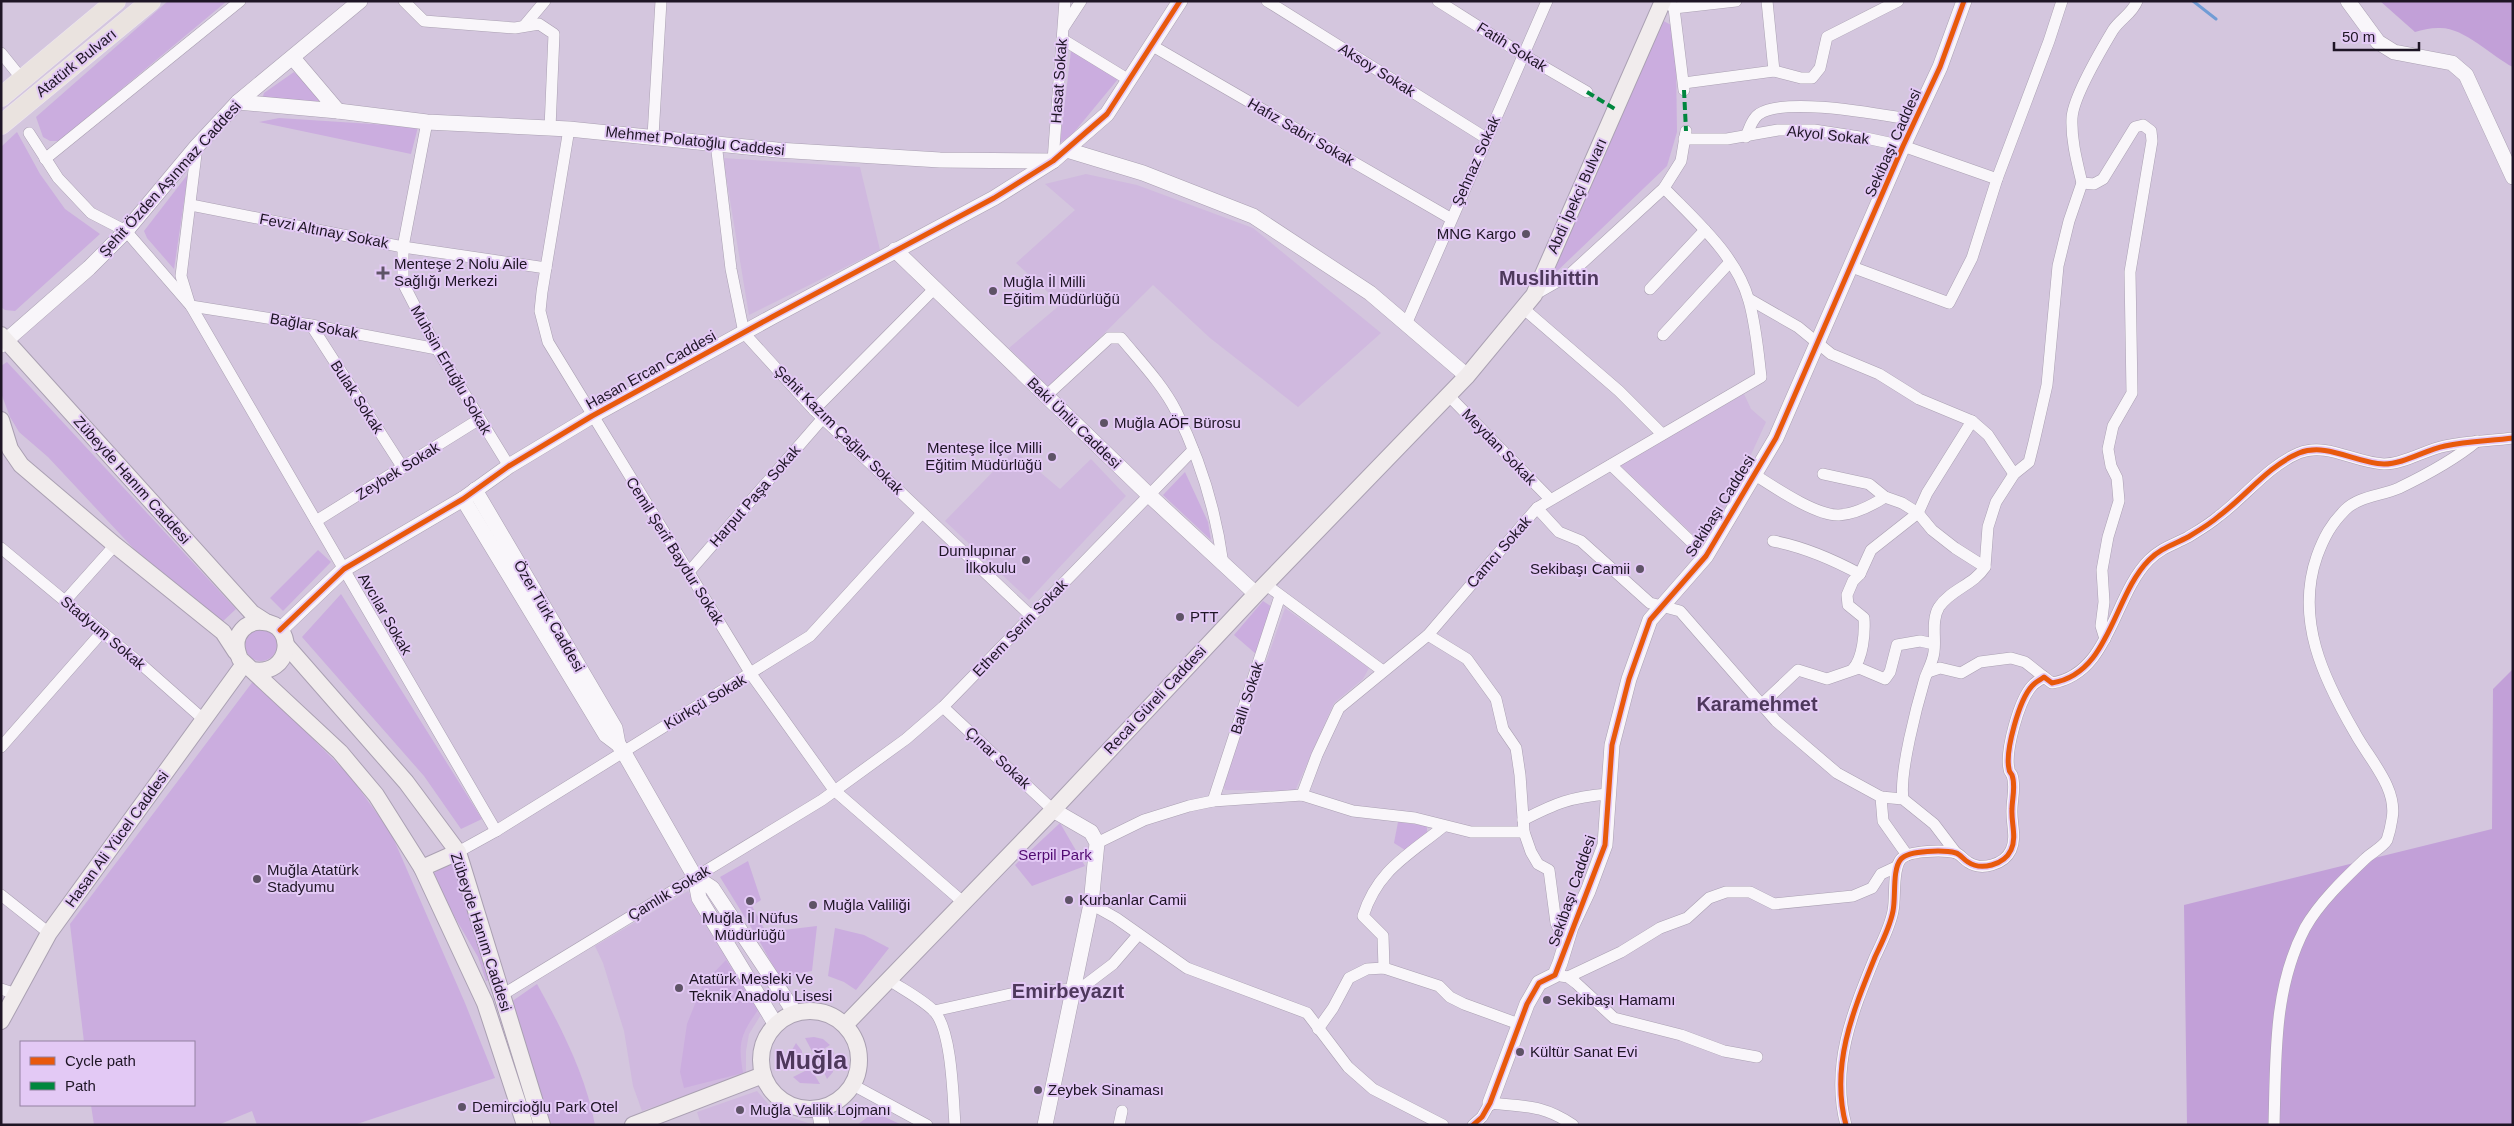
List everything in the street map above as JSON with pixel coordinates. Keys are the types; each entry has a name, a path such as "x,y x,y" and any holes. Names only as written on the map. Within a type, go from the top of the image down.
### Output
{"main road":[{"name":"Atatürk Bulvarı","path":"1,97 116,1"},
{"name":"Atatürk Bulvarı","path":"1,125 151,1"},
{"name":"Abdi İpekçi Bulvarı","path":"1467,376 1534,295 1668,4"},
{"name":"Zübeyde Hanım Caddesi","path":"3,340 252,613 277,632 406,782 458,852 542,1125"},
{"name":"Recai Güreli Caddesi","path":"845,1025 1053,810 1260,589 1467,376"},
{"name":"Zübeyde Hanım Caddesi","path":"1,420 10,449 21,465 222,632 244,662 340,752 376,795 422,868 485,1003 525,1125"},
{"path":"258,621 277,632 285,653 276,666 268,670 244,662 238,635 243,629 258,621"},
{"name":"Hasan Ali Yücel Caddesi","path":"1,1021 8,992 49,932 244,662"},
{"path":"422,868 458,852"},
{"path":"485,1003 502,995"},
{"path":"808,1010 822,1012 834,1017 845,1025 853,1035 860,1060 853,1085 821,1117 784,1103 768,1086 763,1075 761,1064 762,1048 776,1025 795,1013 808,1010"},
{"path":"632,1125 763,1075"}],"street":[{"path":"45,159 240,1"},
{"name":"Şehit Özden Aşınmaz Caddesi","path":"3,340 89,268 126,231 197,146 238,102 360,1"},
{"path":"404,1 424,21 515,28 539,24 554,34 550,128"},
{"path":"524,26 545,1"},
{"path":"653,136 661,1"},
{"name":"Hasat Sokak","path":"1053,161 1065,1"},
{"path":"1081,1 1062,34 1129,80"},
{"name":"Hasan Ercan Caddesi","path":"277,632 344,569 469,494 509,466 592,416 744,332 994,198 1053,161 1068,150 1106,114 1180,1"},
{"name":"Aksoy Sokak","path":"1267,1 1486,138"},
{"name":"Fatih Sokak","path":"1438,1 1524,56 1586,92"},
{"name":"Şehnaz Sokak","path":"1406,322 1450,218 1547,1"},
{"path":"1736,1 1668,4 1684,87 1774,71 1801,78 1812,78 1820,68 1827,37 1898,1"},
{"path":"1767,1 1774,71"},
{"name":"Sekibaşı Caddesi","path":"1490,1103 1527,1004 1539,983 1561,976 1566,945 1605,845 1612,744 1629,679 1650,620 1661,605 1706,556 1776,438 1903,146 1940,67 1964,1"},
{"path":"1852,267 1949,303 1972,258 1997,179 2033,85 2062,1"},
{"path":"1903,799 1902,777 1934,652 1938,608 1954,591 1974,580 1985,567 1988,527 1996,502 2014,474 2029,462 2034,442 2047,385 2058,266 2069,221 2082,183 2075,152 2072,117 2076,100 2113,30 2134,9 2137,1"},
{"path":"2348,1 2378,42 2394,52 2452,63 2466,75 2513,177"},
{"name":"Hafız Sabri Sokak","path":"1151,45 1450,218"},
{"path":"1,53 22,79"},
{"path":"293,58 338,111"},
{"name":"Mehmet Polatoğlu Caddesi","path":"238,102 338,111 427,122 569,129 777,150 940,160 1053,161"},
{"path":"1746,137 1754,118 1761,113 1784,106 1849,110 1915,120"},
{"name":"Muhsin Ertuğlu Sokak","path":"427,122 403,247 403,283 413,306 478,420 509,466"},
{"path":"2082,183 2094,184 2103,179 2135,127 2143,125 2151,131 2152,141 2130,272 2132,393 2113,426 2108,449 2111,466 2117,478 2120,501 2108,537 2102,570 2104,602 2101,626 2105,639"},
{"name":"Cemil Şerif Baydur Sokak","path":"569,129 540,311 548,342 751,674 834,790 964,903"},
{"name":"Akyol Sokak","path":"1664,188 1681,161 1685,135 1746,137 1778,130 1814,130 1903,146 1997,179"},
{"path":"29,133 58,178 91,213 126,231"},
{"path":"716,143 731,269 744,332"},
{"path":"191,306 182,276 184,240 191,205 197,146"},
{"path":"1068,150 1143,173 1253,216 1370,293 1467,376"},
{"path":"1534,295 1569,275 1664,188 1705,230 1730,262 1748,298 1798,327 1830,354 1879,374 1919,399 1972,420 1988,435 2014,474"},
{"name":"Fevzi Altınay Sokak","path":"191,205 403,247 546,268"},
{"path":"1650,288 1705,230"},
{"name":"Avcılar Sokak","path":"126,231 191,306 496,831"},
{"name":"Baki Ünlü Caddesi","path":"895,250 1223,564 1260,589"},
{"path":"1663,335 1730,262"},
{"path":"814,410 934,288"},
{"name":"Camcı Sokak","path":"1302,796 1317,755 1339,708 1428,635 1537,508 1761,377 1748,298"},
{"name":"Bağlar Sokak","path":"191,306 311,325 437,349"},
{"path":"1524,308 1618,391 1662,434"},
{"name":"Bulak Sokak","path":"311,325 404,468"},
{"name":"Şehit Kazım Çağlar Sokak","path":"744,332 814,410 1031,616"},
{"path":"1046,396 1109,338 1121,338 1175,410 1193,450 1219,532 1223,564"},
{"name":"Meydan Sokak","path":"1448,395 1550,499"},
{"name":"Harput Paşa Sokak","path":"688,573 823,418"},
{"name":"Zeybek Sokak","path":"316,521 404,468 478,420"},
{"path":"1761,705 1798,670 1827,679 1852,669 1857,664 1865,631 1864,618 1848,605 1847,595 1860,574 1871,550 1918,513 1927,493 1972,420"},
{"path":"1928,672 1940,668 1961,673 1980,662 2011,658 2025,662 2052,683 2066,680 2089,661 2105,639 2128,589 2148,561 2167,545 2187,537 2219,517 2276,466 2300,453 2315,449 2333,451 2372,463 2387,464 2443,446 2479,440 2513,438"},
{"path":"2274,1125 2273,1094 2280,1003 2296,950 2305,928 2322,904 2365,859 2386,841 2393,812 2392,800 2382,778 2354,732 2318,657 2308,612 2314,566 2331,525 2348,507 2374,495 2397,489 2458,456 2479,440"},
{"name":"Ethem Serin Sokak","path":"834,790 906,739 943,707 1193,450"},
{"path":"1611,465 1706,556"},
{"path":"1823,474 1869,484 1885,497 1902,503 1918,513 1940,536 1985,567"},
{"path":"1755,475 1785,495 1828,514 1840,515 1869,507 1885,497"},
{"name":"Özer Türk Caddesi","path":"469,494 615,728 621,748 695,878 699,898 776,1025"},
{"path":"1537,508 1559,532 1581,541 1650,604 1661,605 1680,612 1776,721 1837,773 1882,797 1903,799 1934,824 1956,853 1970,864 1987,866 2000,862 2010,852 2014,840 2012,809 2014,801 2013,776 2009,769 2010,744 2021,706 2032,686 2044,677"},
{"name":"Kürkçü Sokak","path":"458,852 496,831 621,748 751,674 810,636 922,513"},
{"path":"1773,541 1799,546 1818,553 1860,574"},
{"path":"65,601 115,545"},
{"name":"Stadyum Sokak","path":"1,548 142,664 203,719"},
{"path":"1260,589 1280,596 1383,671"},
{"name":"Ballı Sokak","path":"1213,801 1280,596"},
{"path":"4,739 102,632"},
{"path":"1428,635 1467,659 1496,699 1503,729 1516,748 1523,826 1531,852 1538,864 1549,870 1556,923 1566,945"},
{"path":"1852,669 1867,670 1886,679 1890,672 1897,645 1920,641 1934,644"},
{"name":"Çınar Sokak","path":"943,707 1053,810"},
{"name":"Çamlık Sokak","path":"502,995 695,878 834,790"},
{"path":"1097,844 1144,820 1213,801 1302,796 1353,811 1415,818 1471,832 1523,826 1551,806 1579,796 1608,794"},
{"path":"1882,797 1883,821 1907,855"},
{"path":"1045,1125 1091,904 1097,844 1091,832 1053,810"},
{"path":"1384,968 1383,936 1363,916 1369,898 1390,868 1444,826"},
{"path":"1846,1125 1841,1102 1842,1052 1854,1013 1893,912 1896,867 1902,858 1907,855 1926,851 1956,853"},
{"path":"1757,1057 1724,1051 1681,1035 1614,1018 1561,976 1621,952 1660,928 1687,918 1709,898 1726,892 1750,892 1774,904 1853,896 1872,888 1881,874 1896,867"},
{"name":"Özer Türk Caddesi","path":"695,878 712,888 795,1013"},
{"path":"1,895 49,932"},
{"path":"1091,904 1116,918 1187,968 1307,1013 1318,1030 1348,1067 1373,1089 1443,1125"},
{"path":"934,1011 1020,992 1073,991 1080,989 1113,964 1138,935"},
{"path":"1318,1030 1333,1008 1348,978 1367,969 1384,968 1439,986 1450,997 1464,1004 1519,1024"},
{"path":"889,980 934,1011 944,1025 952,1078 955,1125"},
{"path":"853,1085 927,1125"},
{"path":"1473,1125 1482,1117 1490,1103 1540,1107 1558,1115 1573,1125"},
{"path":"1119,1125 1122,1111"}],"shaded area":[{"path":"2380,1 2513,1 2513,67 2457,32 2438,28 2415,32"},
{"path":"723,158 860,167 880,250 749,315"},
{"path":"1086,174 1137,185 1253,228 1381,333 1298,407 1210,338 1153,285 1049,388 1009,348 1061,304 1016,263 1075,210 1045,184"},
{"path":"1744,394 1751,409 1766,422 1732,496 1702,543 1620,465"},
{"name":"Dumlupınar İlkokulu","path":"1014,450 1060,489 1091,459 1126,496 1029,600 945,521"},
{"path":"1285,608 1369,668 1363,679 1334,703 1295,791 1225,790 1223,784"},
{"path":"2513,669 2513,1125 2187,1125 2184,905 2492,829 2493,689"},
{"name":"Atatürk Mesleki Ve Teknik Anadolu Lisesi","path":"688,891 762,1013 749,1034 746,1051 746,1074 642,1111 633,1086 624,1031 603,963 595,946"},
{"name":"Muğla Valilik Lojmanı","path":"757,1091 771,1107 793,1118 814,1125 701,1125 697,1112"}],"green space":[{"path":"168,1 227,1 59,141 50,141 43,137 36,117"},
{"path":"1660,19 1671,25 1676,61 1677,132 1667,166 1552,276"},
{"path":"1071,51 1118,79 1071,136 1060,143"},
{"path":"294,72 318,97 319,102 262,99 264,93"},
{"path":"279,118 418,127 411,154 259,122"},
{"path":"17,132 40,174 65,209 100,234 15,311 5,310 1,307 1,147"},
{"path":"188,174 174,269 147,238 144,231"},
{"path":"7,362 236,609 221,623 135,550 48,457 19,432 10,417 1,393 1,366"},
{"path":"1185,472 1208,522 1211,540 1163,495"},
{"path":"318,550 331,562 283,611 270,598"},
{"path":"341,594 482,819 461,829 424,776 302,637"},
{"path":"1263,601 1272,607 1256,654 1234,635"},
{"path":"261,629 267,630 272,634 276,639 276,651 272,656 267,660 261,661 255,660 250,656 246,651 245,645 246,639 250,634 255,630"},
{"name":"Muğla Atatürk Stadyumu","path":"254,680 350,776 391,833 465,1003 495,1078 354,1125 257,1125 252,1111 218,1125 94,1125 91,1106 195,1106 195,1041 84,1041 70,924"},
{"path":"1398,822 1427,826 1427,832 1405,850 1394,843"},
{"name":"Serpil Park","path":"1060,823 1085,866 1032,886 1015,865"},
{"path":"748,861 761,900 752,906 765,930 775,931 817,926 812,971 795,974 782,982 720,877"},
{"path":"446,865 456,865 489,980 486,981 478,957 432,878 434,873"},
{"path":"835,928 864,935 889,948 856,990 844,982 828,976"},
{"path":"726,960 758,1010 747,1026 742,1040 743,1073 684,1088 680,1072 687,1024 703,984"},
{"path":"537,984 572,1052 586,1088 595,1125 550,1125 511,1002"},
{"path":"805,1038 823,1039 830,1045 818,1053 812,1051"},
{"path":"796,1043 802,1051 803,1063 789,1067 788,1057"},
{"path":"834,1052 833,1072 827,1079 821,1066 824,1059"},
{"path":"807,1070 813,1072 820,1084 800,1083 793,1077"},
{"path":"874,1112 902,1125 857,1125"}],"waterway":[{"path":"2193,1 2216,19"}],"marked path":[{"path":"1684,90 1686,131"},
{"path":"1587,92 1615,109"}],"cycle path":[{"path":"280,630 344,569 463,499 509,466 592,416 994,198 1053,161 1107,114 1180,1"},
{"path":"1473,1125 1482,1117 1490,1103 1527,1004 1539,983 1555,975 1605,845 1612,745 1629,679 1650,620 1706,556 1776,438 1903,146 1940,67 1964,1"},
{"path":"1846,1125 1841,1081 1846,1039 1859,998 1892,917 1895,876 1898,864 1905,856 1927,851 1956,853 1973,865 1979,866 1998,863 2008,855 2013,845 2014,835 2012,814 2014,784 2009,770 2009,750 2022,702 2032,686 2044,677 2052,683 2071,677 2087,665 2099,650 2127,593 2137,575 2149,560 2212,522 2267,473 2299,453 2310,450 2331,451 2373,463 2384,464 2399,462 2445,446 2513,438"}],"place":[{"name":"MNG Kargo","path":"1526,234"},
{"name":"Menteşe 2 Nolu Aile Sağlığı Merkezi","path":"383,273"},
{"name":"Muğla İl Milli Eğitim Müdürlüğü","path":"993,291"},
{"name":"Muğla AÖF Bürosu","path":"1104,423"},
{"name":"Menteşe İlçe Milli Eğitim Müdürlüğü","path":"1052,457"},
{"name":"Dumlupınar İlkokulu","path":"1026,560"},
{"name":"Sekibaşı Camii","path":"1640,569"},
{"name":"PTT","path":"1180,617"},
{"name":"Muğla Atatürk Stadyumu","path":"257,879"},
{"name":"Kurbanlar Camii","path":"1069,900"},
{"name":"Muğla İl Nüfus Müdürlüğü","path":"750,901"},
{"name":"Muğla Valiliği","path":"813,905"},
{"name":"Atatürk Mesleki Ve Teknik Anadolu Lisesi","path":"679,988"},
{"name":"Sekibaşı Hamamı","path":"1547,1000"},
{"name":"Kültür Sanat Evi","path":"1520,1052"},
{"name":"Zeybek Sinaması","path":"1038,1090"},
{"name":"Demircioğlu Park Otel","path":"462,1107"},
{"name":"Muğla Valilik Lojmanı","path":"740,1110"}],"district":[{"name":"Muslihittin","path":"1549,278"},
{"name":"Karamehmet","path":"1757,704"},
{"name":"Emirbeyazıt","path":"1068,991"},
{"name":"Muğla","path":"811,1060"}]}
